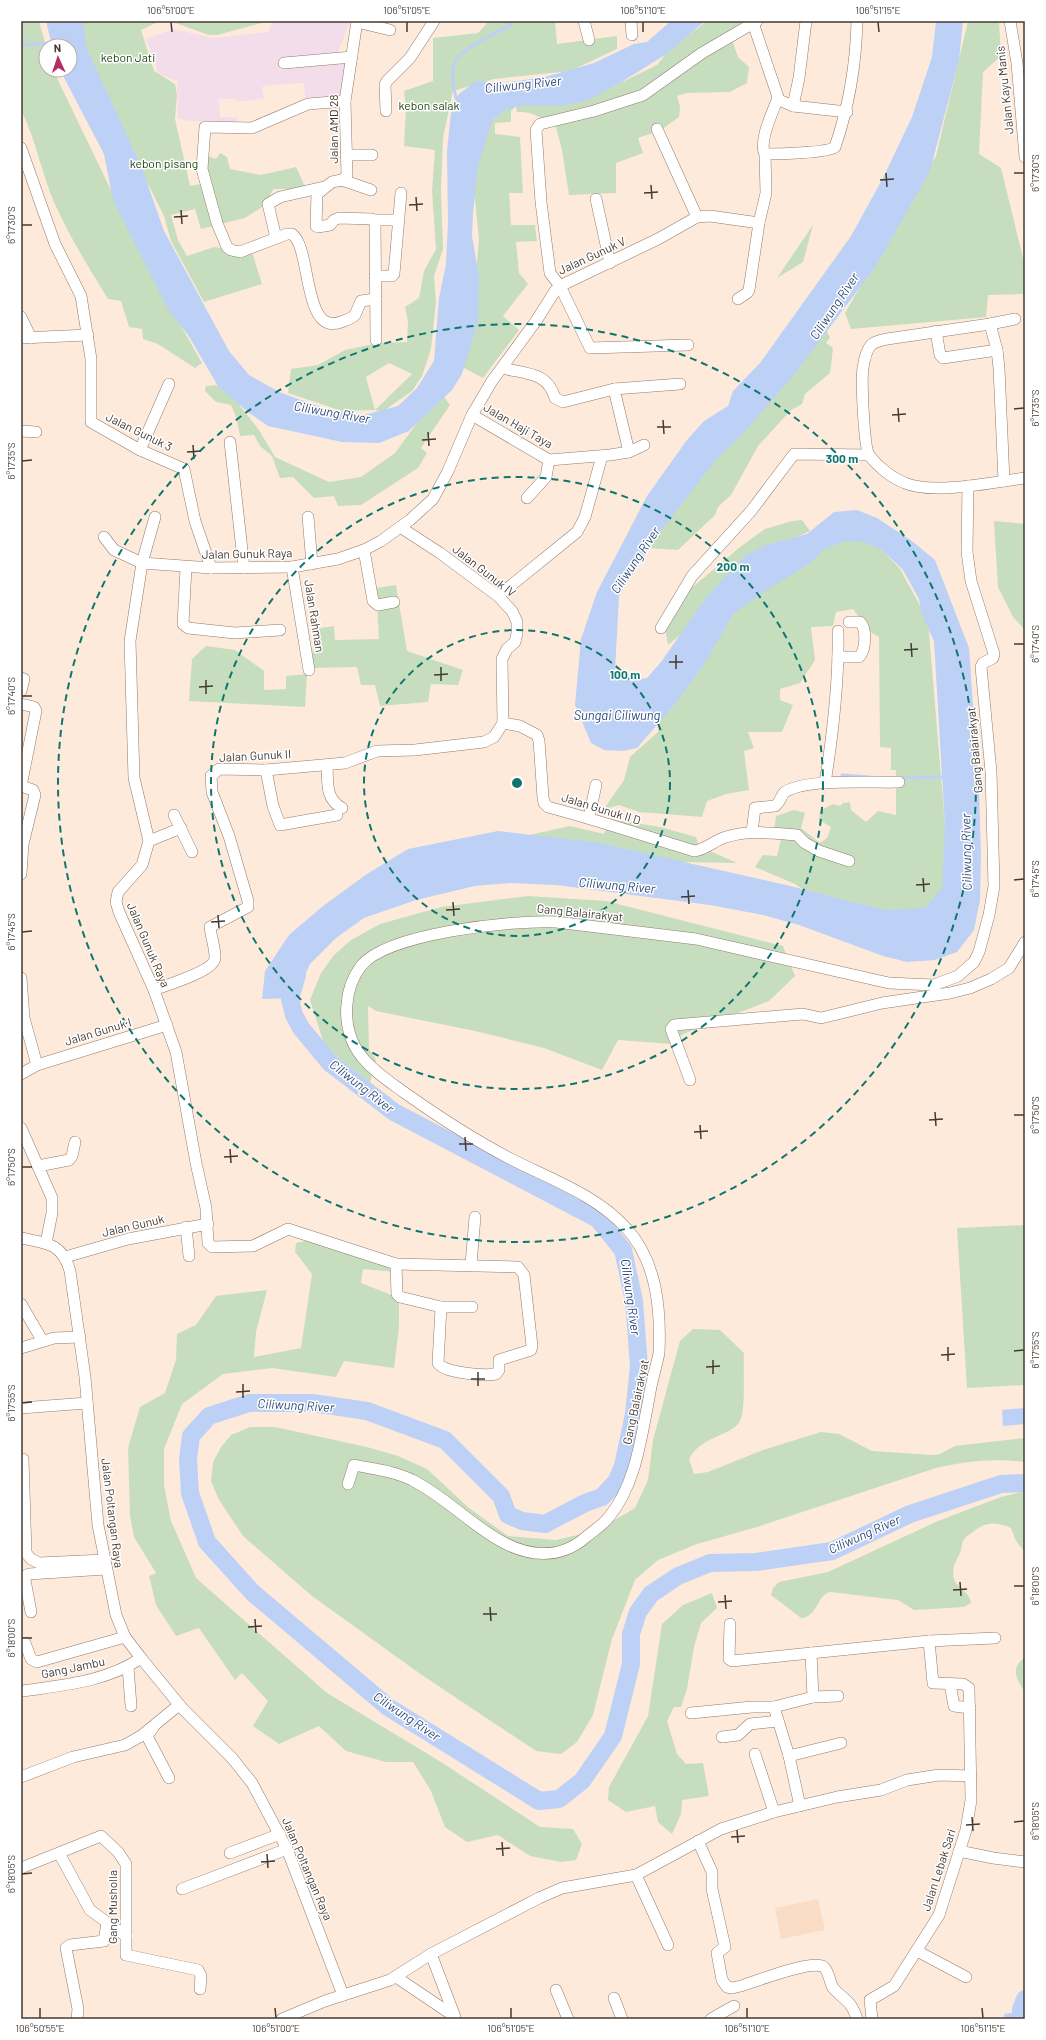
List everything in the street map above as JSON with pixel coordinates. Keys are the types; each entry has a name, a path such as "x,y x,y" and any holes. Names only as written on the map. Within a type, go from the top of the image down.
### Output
{"street":[{"path":"357,21 390,30"},
{"name":"Jalan AMD 28","path":"357,21 345,101 347,176 342,180 332,182 321,190 316,197 318,227 330,226 334,220 339,218 357,217 374,220"},
{"path":"386,111 385,85 387,81 410,58 434,21"},
{"path":"584,21 589,40"},
{"path":"631,21 632,35"},
{"path":"793,106 799,78 806,21"},
{"path":"765,154 834,149 847,112 856,44 857,21"},
{"name":"Jalan Kayu Manis","path":"1010,21 1017,63 1024,128 1025,157"},
{"path":"688,345 590,348 560,286 550,273 548,265 541,202 536,130 537,126 544,122 594,111 643,95 702,52 755,22 778,98 765,134 763,150 765,154 766,193 759,223 749,290 738,299"},
{"path":"284,63 352,58"},
{"path":"778,98 793,106 847,112"},
{"path":"345,101 308,104 252,128 235,129 208,126 204,129 202,169 217,223 227,247 231,250 240,252 288,234 292,234 297,238 304,262 309,290 316,310 323,320 330,323 339,323 355,315 361,301 376,299"},
{"path":"657,129 698,217"},
{"path":"21,148 55,244 81,296 88,334 26,338 21,317"},
{"path":"346,155 372,156"},
{"path":"342,180 371,190"},
{"path":"276,238 268,204 280,197 328,186"},
{"path":"375,276 392,276 394,274 401,193"},
{"path":"596,199 610,263"},
{"name":"Jalan Gunuk V","path":"472,415 554,291 560,286 610,263 698,217 710,216 759,223"},
{"path":"376,340 374,220 399,220"},
{"path":"1014,318 990,324 887,339 871,344 867,352 863,369 865,428 869,455 885,472 904,483 918,488 968,486 1025,478"},
{"path":"990,324 997,350 1004,481"},
{"path":"936,331 940,355 943,358 997,350"},
{"name":"Jalan Gunuk 3","path":"88,334 91,359 91,422 140,450 180,466 186,472 192,506 211,568"},
{"path":"502,368 545,379 552,388 555,398 562,402 614,389 680,384"},
{"path":"140,450 169,384"},
{"path":"614,389 629,452"},
{"name":"Jalan Haji Taya","path":"472,415 549,460 602,456 629,452 644,445"},
{"name":"Jalan Gunuk Raya","path":"104,537 114,550 142,563 186,568 292,567 338,558 364,550 381,541 400,527 433,499 448,471 472,415"},
{"path":"21,431 36,432"},
{"path":"230,442 244,568"},
{"path":"661,628 692,576 750,511 794,454 869,455"},
{"path":"498,596 576,532 585,517 602,456"},
{"path":"527,498 546,477 549,460"},
{"name":"Gang Balairakyat","path":"348,1484 354,1464 404,1477 426,1488 499,1540 524,1552 546,1554 568,1549 580,1543 602,1525 620,1502 631,1477 640,1449 659,1353 660,1340 658,1305 647,1260 638,1242 618,1219 598,1203 510,1159 462,1131 379,1074 360,1056 350,1034 346,1011 350,982 358,969 370,956 400,943 488,925 533,921 556,922 696,940 897,984 934,985 952,979 968,969 974,962 979,952 989,916 994,886 991,772 981,667 983,663 994,658 994,654 972,584 967,552 968,486"},
{"path":"142,563 155,517"},
{"path":"308,517 312,564"},
{"name":"Jalan Gunuk IV","path":"400,527 440,553 498,596 512,611 517,622 517,633 515,642 507,649 502,659 503,723"},
{"path":"364,550 373,601 378,605 394,602"},
{"name":"Jalan Gunuk Raya","path":"142,563 130,641 130,663 134,778 149,841 142,865 118,892 116,902 119,912 154,990 176,1052 196,1163 206,1208 208,1243 212,1247 253,1246 288,1229 396,1264 471,1264 518,1267 524,1275 532,1346 531,1350 499,1360 499,1370 496,1374 476,1374 444,1368 438,1363 442,1307"},
{"name":"Jalan Rahman","path":"292,567 309,670"},
{"path":"186,568 183,624 188,628 235,633 280,630"},
{"path":"838,657 859,657 861,654 864,638 863,626 860,622 848,622"},
{"path":"825,783 834,717 838,657 838,631"},
{"path":"21,691 22,679"},
{"path":"21,704 34,707 36,711 21,786 33,790 35,795 23,844 21,874"},
{"name":"Jalan Gunuk II","path":"154,990 204,970 212,965 216,958 210,927 248,907 248,901 229,836 212,792 212,774 219,770 266,770 345,763 377,751 415,750 484,742 494,737 503,723"},
{"name":"Jalan Gunuk II D","path":"503,723 520,726 537,735 544,803 548,807 589,817 635,834 694,851 700,850 726,837 752,832 799,835 805,843 819,851 849,861"},
{"path":"266,770 273,806 280,825 339,811 330,799 326,765"},
{"path":"752,832 755,808 775,806 786,792 804,786 825,783 899,782"},
{"path":"589,817 596,785"},
{"path":"174,814 192,852"},
{"path":"149,841 181,828"},
{"path":"690,1080 671,1029 674,1025 803,1014 821,1018 904,999 950,993 970,988 1002,974 1009,968 1025,942"},
{"path":"21,978 24,1018 37,1065"},
{"name":"Jalan Gunuk I","path":"21,1074 37,1065 166,1025"},
{"path":"21,1128 52,1198 53,1205 46,1242"},
{"path":"38,1166 69,1160 72,1156 75,1142"},
{"path":"471,1264 475,1217"},
{"name":"Jalan Gunuk","path":"65,1257 128,1239 208,1224"},
{"path":"186,1227 189,1256"},
{"path":"21,1238 46,1242 61,1250 65,1257"},
{"name":"Jalan Poltangan Raya","path":"65,1257 70,1272 80,1337 98,1525 116,1614 125,1637 140,1658 180,1706 240,1767 252,1783 287,1849 343,1995"},
{"path":"396,1264 396,1294 398,1296 442,1307 472,1307"},
{"path":"21,1304 42,1340"},
{"path":"21,1348 42,1340 80,1337"},
{"path":"21,1408 87,1403"},
{"path":"23,1460 24,1553 39,1563 105,1564"},
{"path":"31,1612 25,1576 29,1574 105,1564"},
{"path":"730,1624 730,1660 929,1641 995,1638"},
{"path":"25,1643 31,1659 37,1662 125,1637"},
{"path":"929,1641 932,1682 935,1684 950,1684 954,1706 970,1708"},
{"path":"811,1653 813,1697"},
{"name":"Gang Jambu","path":"23,1691 94,1679 128,1667 140,1658"},
{"path":"128,1667 131,1706"},
{"name":"Jalan Lebak Sari","path":"872,2019 870,2000 894,1986 939,1915 970,1811 970,1688 963,1684 950,1684"},
{"path":"691,1713 752,1707 774,1707 813,1697 838,1696"},
{"path":"21,1777 73,1757 125,1745 141,1736 180,1706"},
{"path":"168,1778 147,1736 149,1731 180,1706"},
{"path":"774,1707 789,1756 800,1806"},
{"path":"722,1737 738,1735 750,1724 778,1721"},
{"path":"789,1756 841,1743"},
{"path":"755,1754 774,1812"},
{"path":"282,2019 343,1995 396,1977 431,1954 517,1909 562,1888 636,1875 721,1829 774,1812 837,1797 881,1790 907,1780 932,1776 971,1776"},
{"path":"230,1854 280,1834"},
{"name":"Gang Musholla","path":"21,1868 101,1836 118,1852 126,1864 126,1954 129,1957 198,1970 201,1976 200,1988"},
{"path":"698,1841 712,1872 712,1889 725,1947 717,1953 722,1980 727,1987 732,1988 741,1986 803,1966 822,1966 833,1987 854,2007 857,2019"},
{"path":"182,1889 287,1849"},
{"path":"959,1850 993,1858 1025,1862"},
{"path":"59,1853 86,1905 94,1914 126,1936"},
{"path":"636,1875 668,1945"},
{"path":"77,2019 78,2009 66,1948 70,1945 104,1941 106,1923"},
{"path":"917,1951 966,1977"},
{"path":"431,1954 455,2017"},
{"path":"396,1977 455,2017"},
{"path":"556,1990 568,2019"},
{"path":"614,1998 622,2019"},
{"path":"711,2019 734,2006"}],"shaded area":[{"path":"273,21 350,21 338,52 347,55 346,97 305,99 304,83 268,85 262,87 264,98 237,102 236,99 219,99 220,117 237,117 237,128 214,129 214,121 188,121 178,118 177,81 159,74 146,39 173,29 214,38 268,32"},
{"path":"818,1899 825,1930 781,1939 775,1908"}],"green space":[{"path":"21,21 39,21 44,38 38,38 38,78 57,78 151,273 202,363 195,368 158,344 143,339 142,329 129,327 121,301 108,299 66,227 54,202 49,191 31,132 21,110"},
{"path":"76,21 160,21 141,30 154,71 175,84 177,95 175,119 190,186 206,183 208,156 216,159 220,153 227,157 230,169 261,175 296,167 306,189 273,189 265,205 245,218 201,229 195,209 171,215 178,240 187,256 214,247 252,252 262,284 204,302 171,241 164,216 80,48"},
{"path":"170,21 269,21 217,35 209,35"},
{"name":"kebon salak","path":"489,21 555,21 557,44 617,36 617,49 570,71 494,79 453,91 443,138 441,190 443,249 434,276 436,302 431,349 422,376 412,391 382,412 375,410 342,411 288,393 291,369 318,365 345,350 378,343 407,342 408,321 405,307 419,298 424,271 436,249 432,191 435,150 404,146 406,107 404,91 433,81 433,38 478,33","holes":["389,363 412,374 375,410 366,377"]},
{"path":"707,21 741,21 732,40 738,57 749,67 747,83 730,92 687,93 677,96 680,106 679,117 661,130 638,138 643,153 616,163 616,193 569,195 562,150 556,127 542,118 533,114 517,112 516,106 511,111 511,122 495,123 495,134 520,137 523,193 509,193 511,225 535,225 537,241 516,242 519,273 528,284 503,316 519,330 483,378 464,368 463,343 475,283 479,239 470,152 487,124 494,118 502,106 622,82 657,65 669,50"},
{"path":"968,21 999,21 1001,56 983,72 979,154 1001,168 1025,266 1025,294 988,295 986,317 851,329 845,313 936,156"},
{"path":"813,225 803,262 777,278"},
{"path":"826,329 830,338 826,343 833,348 830,373 805,394 802,404 791,410 758,446 731,495 718,507 715,515 678,550 647,548 709,462"},
{"path":"221,385 235,399 259,430 275,457 329,482 361,477 395,453 425,412 444,397 450,405 421,448 427,453 418,468 361,505 338,506 334,496 314,498 293,477 280,478 272,456 260,446 254,435 240,436 236,416 231,405 216,402 205,391 206,386"},
{"path":"802,520 810,531 742,561 679,636 668,645 665,627 687,592 740,547 765,529 792,521"},
{"path":"994,521 1025,524 1025,630 1013,617 998,587"},
{"path":"869,536 900,569 928,620 950,885 926,925 805,891 795,884 755,867 763,855 777,856 782,835 774,831 776,816 794,810 805,813 801,828 820,843 827,838 831,827 819,820 820,811 833,804 840,806 843,803 850,802 851,810 866,822 878,811 896,815 896,770 891,770 891,748 880,747 879,637 869,631 853,609 836,612 833,626 811,627 815,660 800,683 780,689 780,700 793,705 782,732 748,732 754,748 744,751 749,790 726,794 707,801 702,817 639,812 619,805 604,809 624,780 630,757 658,732 660,721 656,713 750,589 838,540"},
{"path":"396,585 407,651 463,670 458,685 431,684 428,702 380,706 375,685 361,685 357,667 311,668 315,629 334,626 335,640 379,639 376,588"},
{"path":"206,646 235,650 264,671 264,690 286,689 286,676 307,674 305,707 189,701 192,659"},
{"path":"610,819 660,827 696,837 699,846 737,863 681,862 507,840 570,826 604,834"},
{"path":"528,896 606,901 783,946 795,976 769,1001 683,1034 672,1044 618,1040 602,1070 544,1048 475,1031 376,1011 368,1006 369,1049 376,1060 370,1083 325,1047 310,1000 321,973 334,955 351,940 380,924 441,907"},
{"path":"1025,1225 1025,1385 967,1388 957,1228"},
{"path":"309,1240 395,1264 395,1272 363,1269 361,1283 399,1298 399,1327 394,1368 344,1361 336,1377 272,1368 223,1374 182,1404 164,1449 164,1485 171,1521 196,1578 327,1693 441,1762 540,1827 573,1829 582,1844 576,1860 561,1862 530,1856 498,1835 467,1842 445,1827 431,1791 413,1762 386,1762 346,1751 319,1726 279,1744 253,1726 268,1701 242,1673 235,1680 199,1628 176,1636 156,1605 149,1576 156,1573 134,1537 130,1516 128,1448 140,1407 165,1393 176,1360 177,1334 196,1325 216,1296 267,1290 256,1332 254,1357 301,1348 312,1274 295,1252 296,1243"},
{"path":"693,1329 720,1330 744,1353 744,1398 740,1421 730,1430 709,1440 695,1451 689,1459 694,1474 708,1472 763,1450 821,1432 839,1434 872,1451 933,1455 940,1454 955,1446 1025,1438 1025,1462 1002,1460 980,1461 936,1468 757,1527 697,1544 658,1560 635,1580 612,1639 593,1715 577,1742 561,1754 536,1751 419,1673 312,1596 243,1536 219,1500 211,1481 213,1462 221,1447 231,1435 250,1427 275,1427 367,1447 398,1456 427,1469 469,1508 508,1536 556,1540 586,1533 608,1524 635,1508 648,1480 653,1440 680,1341"},
{"path":"1025,1491 1025,1552 1016,1541 1011,1528 1001,1524 987,1524 978,1528 969,1534 963,1541 961,1552 954,1565 953,1575 958,1585 970,1599 971,1603 964,1607 914,1610 898,1600 830,1592 822,1597 814,1611 806,1617 801,1618 771,1595 773,1588 779,1582 828,1572 938,1521 1001,1497"},
{"path":"712,1593 717,1608 701,1623 694,1647 687,1689 681,1707 674,1707 667,1721 677,1754 686,1764 703,1763 709,1796 682,1800 681,1814 672,1834 658,1822 655,1806 626,1812 608,1800 609,1787 648,1716 662,1624 683,1605"},
{"path":"1025,1657 1025,1692 1017,1678 1016,1669 1020,1661"}],"water":[{"path":"46,21 83,21 87,49 143,171 164,231 229,351 249,375 279,392 326,409 364,415 398,406 417,388 434,361 439,298 446,264 448,223 447,151 452,103 459,94 476,81 503,83 545,77 594,63 634,44 647,42 671,21 705,21 665,55 623,81 588,100 561,106 526,105 507,109 493,119 478,165 473,214 472,236 479,277 478,320 462,374 452,390 409,431 379,443 342,442 268,426 248,412 218,386 188,335 169,311 113,200 104,154 64,78 78,78 78,38 50,38"},
{"name":"Sungai Ciliwung","path":"936,21 963,21 959,60 930,171 876,266 793,376 741,436 715,461 654,540 619,596 615,670 622,678 632,681 647,678 661,662 708,595 746,555 766,545 807,534 834,512 857,510 877,518 912,541 935,560 969,648 979,788 981,856 980,900 974,930 957,952 935,960 907,962 883,956 799,925 763,915 710,905 556,885 511,883 475,886 416,900 364,918 336,938 310,964 302,981 299,998 262,999 265,971 289,935 323,906 367,874 408,849 498,831 595,842 786,885 885,910 925,908 942,888 945,826 934,641 922,615 919,599 903,570 882,550 864,542 845,541 822,550 812,562 762,593 733,614 707,660 675,704 637,748 623,751 604,750 591,743 575,705 581,639 597,592 647,496 687,440 704,421 728,406 733,391 760,363 851,236 883,178 912,117 932,57"},
{"path":"1025,1408 1025,1424 1003,1426 1002,1410"},
{"path":"1025,2011 1025,2019 1005,2019 1004,2014"}],"waterway":[{"path":"457,102 453,72 455,62 458,57 471,47 511,25 510,21"},
{"path":"21,45 38,44"},
{"path":"842,775 870,777"},
{"path":"900,778 944,777"},
{"name":"Ciliwung River","path":"297,975 290,999 294,1015 301,1028 330,1063 394,1112 598,1219 623,1250 634,1301 639,1366 634,1414 623,1466 616,1482 602,1497 585,1503 545,1524 522,1521 508,1515 501,1496 445,1440 367,1411 313,1403 249,1403 209,1416 191,1436 188,1459 190,1493 207,1542 253,1593 388,1707 539,1801 559,1799 582,1781 613,1736 631,1664 631,1634 638,1612 651,1594 678,1576 710,1563 756,1562 832,1551 910,1514 1001,1484 1025,1483"},
{"name":"Ciliwung River","path":"1021,2019 1021,2009 1025,1999"}],"park label":[{"name":"kebon Jati","path":"128,58"},
{"name":"kebon pisang","path":"164,164"}]}
